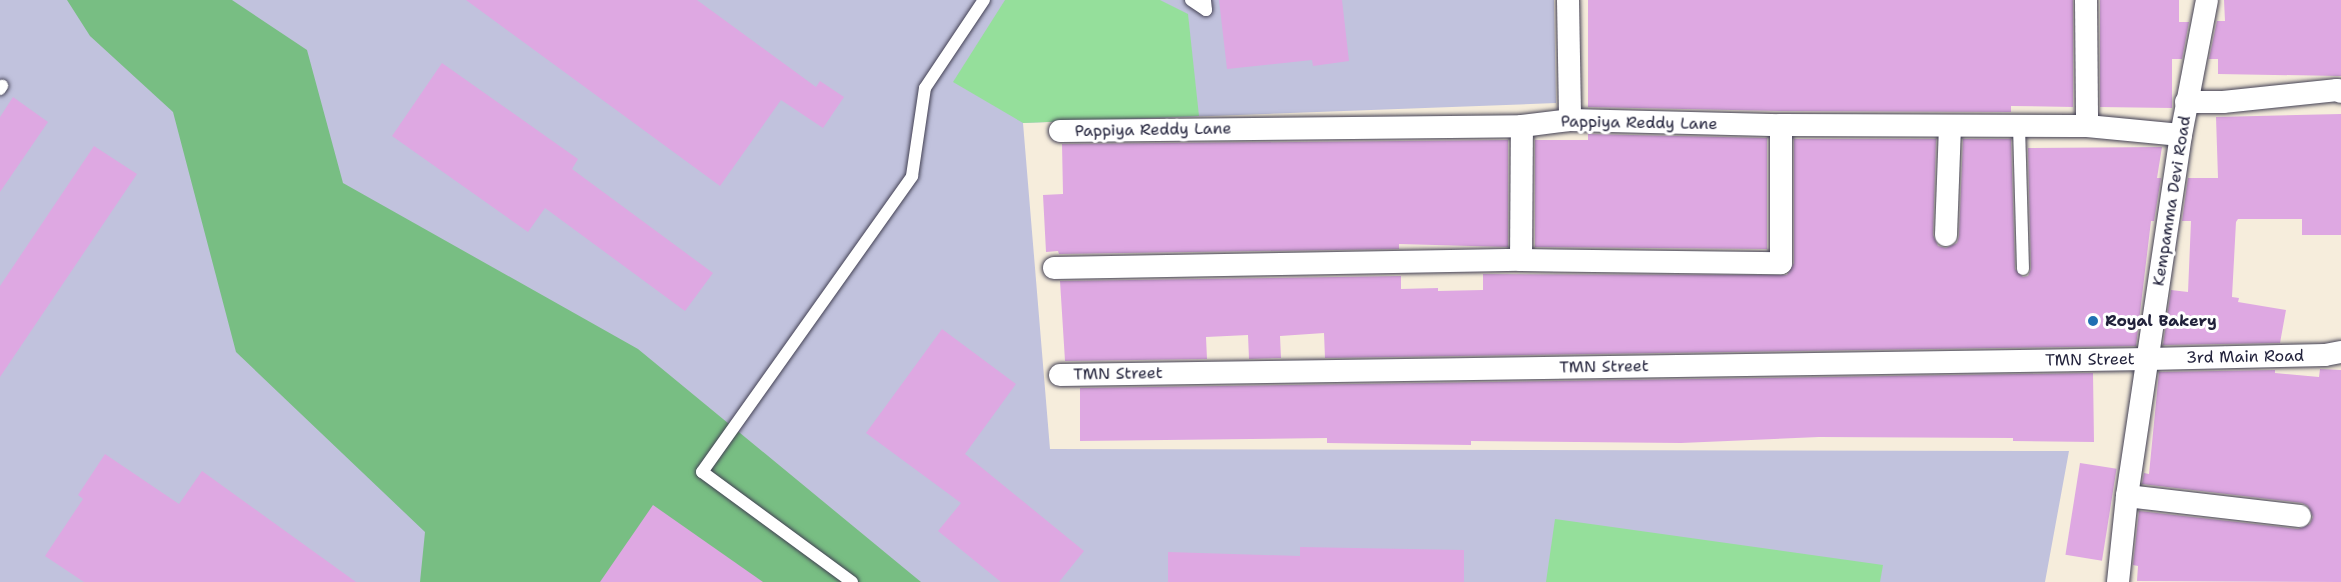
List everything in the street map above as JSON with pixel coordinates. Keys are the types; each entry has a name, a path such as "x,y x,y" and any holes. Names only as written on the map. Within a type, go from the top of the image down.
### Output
{"street":[{"path":"1568,0 1570,120"},
{"path":"2086,0 2087,126"},
{"name":"Kempamma Devi Road","path":"2118,582 2127,496 2181,135 2207,0"},
{"path":"2187,102 2223,102 2337,90 2341,92"},
{"name":"Pappiya Reddy Lane","path":"1060,131 1522,126 1570,120 1781,125 2087,126 2181,135"},
{"path":"1054,268 1521,260 1781,263 1781,125"},
{"path":"1521,260 1522,126"},
{"path":"1946,235 1950,126"},
{"name":"3rd Main Road","path":"2148,359 2325,355 2341,352"},
{"name":"TMN Street","path":"1060,375 2148,359"},
{"path":"2127,496 2300,516"}],"lane":[{"path":"852,582 702,472 912,176 925,88 984,0"},
{"path":"1191,0 1206,9 1205,0"},
{"path":"2019,126 2023,269"}],"shaded area":[{"path":"0,0 1554,0 1556,103 1023,123 1050,449 2069,451 2045,582 0,582"}],"green space":[{"path":"67,0 232,0 307,50 343,183 638,349 921,582 420,582 425,532 236,352 173,112 90,36"},
{"path":"1005,0 1160,0 1188,14 1199,116 1023,123 953,82"},
{"path":"1555,519 1883,565 1880,582 1546,582"}],"building":[{"path":"466,0 697,0 816,87 820,81 844,97 823,128 781,100 720,186"},
{"path":"1219,0 1342,0 1349,61 1313,66 1312,60 1227,69"},
{"path":"1588,0 2073,0 2073,107 2011,106 2011,112 1588,107"},
{"path":"2100,0 2179,0 2179,22 2189,22 2182,59 2172,59 2172,108 2100,107"},
{"path":"2224,0 2341,0 2341,76 2218,74 2218,59 2209,59 2217,21 2225,21"},
{"path":"442,63 578,159 572,169 713,273 685,311 545,208 528,232 392,136"},
{"path":"13,97 48,122 0,192 0,117"},
{"path":"2341,114 2341,235 2302,235 2302,219 2238,219 2236,222 2232,297 2239,298 2238,302 2286,310 2280,343 2163,345 2171,290 2188,292 2191,221 2182,221 2188,178 2218,178 2216,117"},
{"path":"1588,134 1767,138 1767,249 1535,247 1535,140 1588,140"},
{"path":"1794,139 1936,139 1933,235 1938,246 1946,248 1957,243 1959,236 1963,139 2011,139 2015,269 2023,277 2028,276 2031,269 2028,148 2162,147 2157,178 2161,178 2154,221 2151,221 2136,346 1325,358 1324,333 1280,336 1281,358 1249,359 1248,335 1206,337 1207,359 1065,361 1060,281 1401,276 1401,289 1438,288 1438,291 1483,290 1483,274 1787,275 1794,263"},
{"path":"1508,140 1508,247 1399,244 1399,249 1059,254 1058,251 1046,252 1043,195 1063,194 1062,144"},
{"path":"94,146 137,174 0,377 0,286"},
{"path":"942,329 1016,384 965,454 1084,551 1059,582 1001,582 938,531 961,503 866,433"},
{"path":"2320,369 2341,370 2341,582 2137,581 2138,566 2133,565 2139,511 2298,529 2310,524 2313,517 2308,506 2302,503 2142,484 2144,473 2149,474 2159,372 2275,370 2275,373 2319,377"},
{"path":"2093,373 2094,442 2013,441 2013,438 1819,437 1681,443 1471,441 1471,445 1327,443 1327,438 1080,441 1080,388"},
{"path":"105,454 179,504 202,471 356,582 84,582 45,556 83,499 78,495"},
{"path":"2080,463 2117,469 2102,561 2065,555"},
{"path":"653,505 763,582 600,582"},
{"path":"1300,547 1464,550 1464,582 1168,582 1168,552 1300,556"}],"place":[{"name":"Royal Bakery","path":"2093,321"}]}
